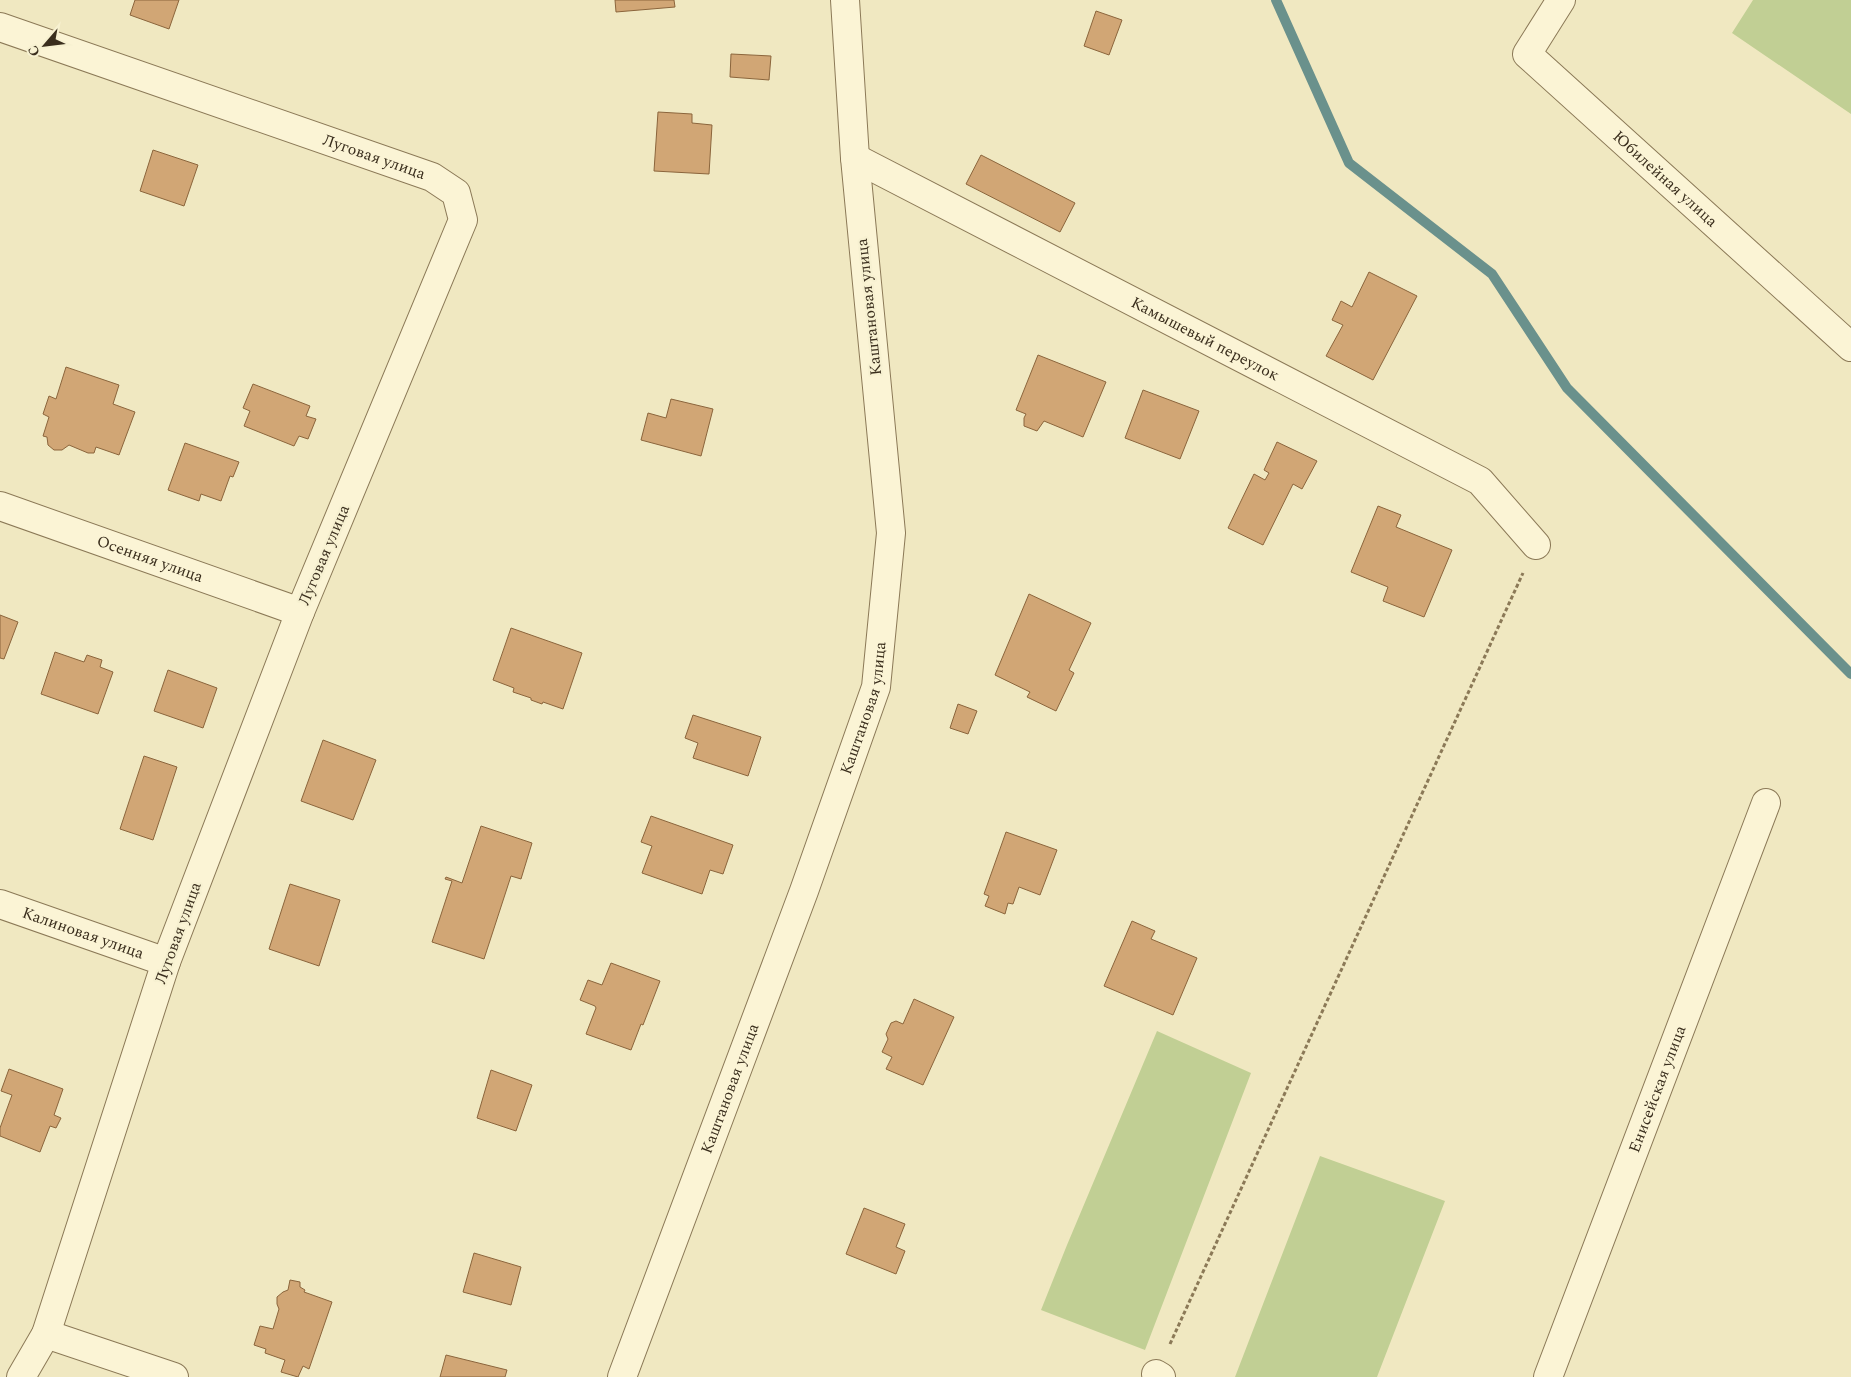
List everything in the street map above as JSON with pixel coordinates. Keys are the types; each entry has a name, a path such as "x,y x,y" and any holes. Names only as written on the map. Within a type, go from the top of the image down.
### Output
{"street":[{"name":"Каштановая улица","path":"622,1377 804,891 876,687 891,533 855,158 845,0"},
{"name":"Юбилейная улица","path":"1561,0 1527,54 1851,347"},
{"name":"Луговая улица","path":"0,27 432,177 456,193 463,220 300,612 166,962 46,1334 21,1377"},
{"name":"Камышевый переулок","path":"855,158 1480,481 1536,545"},
{"name":"Осенняя улица","path":"0,506 300,612"},
{"name":"Енисейская улица","path":"1548,1377 1766,803"},
{"name":"Калиновая улица","path":"0,904 166,962"},
{"path":"46,1334 174,1377"}],"path":[{"path":"1159,1375 1536,545"}],"green space":[{"path":"1753,0 1851,0 1851,114 1732,33"},
{"path":"1157,1031 1251,1073 1145,1350 1041,1310"},
{"path":"1320,1156 1445,1201 1377,1377 1235,1377"}],"building":[{"path":"135,0 179,0 169,29 130,15"},
{"path":"615,0 674,0 675,7 616,12"},
{"path":"1096,11 1122,20 1109,55 1084,46"},
{"path":"731,54 771,56 769,80 730,77"},
{"path":"658,112 692,114 692,123 712,125 709,174 654,171"},
{"path":"153,150 198,165 184,206 140,191"},
{"path":"981,155 1075,203 1060,232 966,184"},
{"path":"1369,272 1417,296 1373,380 1326,356 1343,325 1332,320 1341,301 1352,307"},
{"path":"1038,355 1106,382 1083,437 1044,421 1037,431 1024,426 1026,414 1016,410"},
{"path":"66,367 119,385 113,404 135,412 119,455 96,447 94,453 88,453 69,445 62,450 54,450 48,445 47,437 43,436 49,417 43,414 49,396 56,399"},
{"path":"253,384 310,406 306,416 316,419 308,439 299,436 294,446 244,426 250,411 243,408"},
{"path":"1143,390 1199,411 1180,459 1125,438"},
{"path":"671,399 713,409 701,456 641,440 648,413 666,418"},
{"path":"1277,442 1317,461 1302,489 1293,484 1263,545 1228,528 1254,474 1265,480 1269,473 1264,470"},
{"path":"185,443 239,462 233,477 230,476 221,501 201,494 199,501 168,490"},
{"path":"1378,506 1401,515 1396,527 1452,550 1424,617 1383,601 1388,587 1351,572"},
{"path":"1029,594 1091,623 1069,670 1074,673 1056,711 1027,697 1030,692 995,675"},
{"path":"0,615 18,622 4,659 0,658"},
{"path":"511,628 582,653 563,709 531,700 531,698 513,692 514,688 493,680"},
{"path":"55,652 84,662 87,655 102,660 100,667 113,672 98,714 41,694"},
{"path":"168,670 217,688 203,728 154,711"},
{"path":"958,704 977,711 968,734 950,728"},
{"path":"693,715 761,737 748,776 693,758 698,743 685,738"},
{"path":"323,740 376,760 353,820 301,801"},
{"path":"144,756 177,767 153,840 120,829"},
{"path":"651,816 733,845 723,874 710,870 702,894 642,873 652,846 641,842"},
{"path":"481,826 532,843 521,879 511,876 484,959 432,942 452,881 445,879 446,877 462,883"},
{"path":"1006,832 1057,850 1040,895 1019,887 1013,904 1008,903 1005,914 985,906 989,896 984,894"},
{"path":"290,884 340,900 319,966 269,949"},
{"path":"1132,921 1155,931 1151,939 1197,958 1173,1015 1104,986"},
{"path":"611,963 660,981 631,1050 586,1034 596,1008 580,1000 588,980 602,985"},
{"path":"914,999 954,1017 923,1085 886,1069 892,1057 882,1052 888,1039 886,1034 891,1023 896,1021 903,1024"},
{"path":"9,1069 63,1089 54,1115 61,1118 56,1128 50,1126 40,1152 0,1136 0,1128 12,1095 1,1091"},
{"path":"491,1070 532,1085 516,1131 477,1118"},
{"path":"864,1208 905,1224 896,1247 905,1251 896,1274 846,1254"},
{"path":"474,1253 521,1267 511,1305 463,1292"},
{"path":"290,1280 300,1282 300,1287 305,1290 304,1292 332,1302 309,1369 303,1366 298,1377 281,1372 285,1360 265,1353 266,1349 254,1345 260,1326 273,1329 279,1309 277,1297 288,1290"},
{"path":"446,1355 507,1370 505,1377 440,1377"}],"waterway":[{"path":"1276,0 1349,163 1492,274 1567,388 1851,674"}]}
